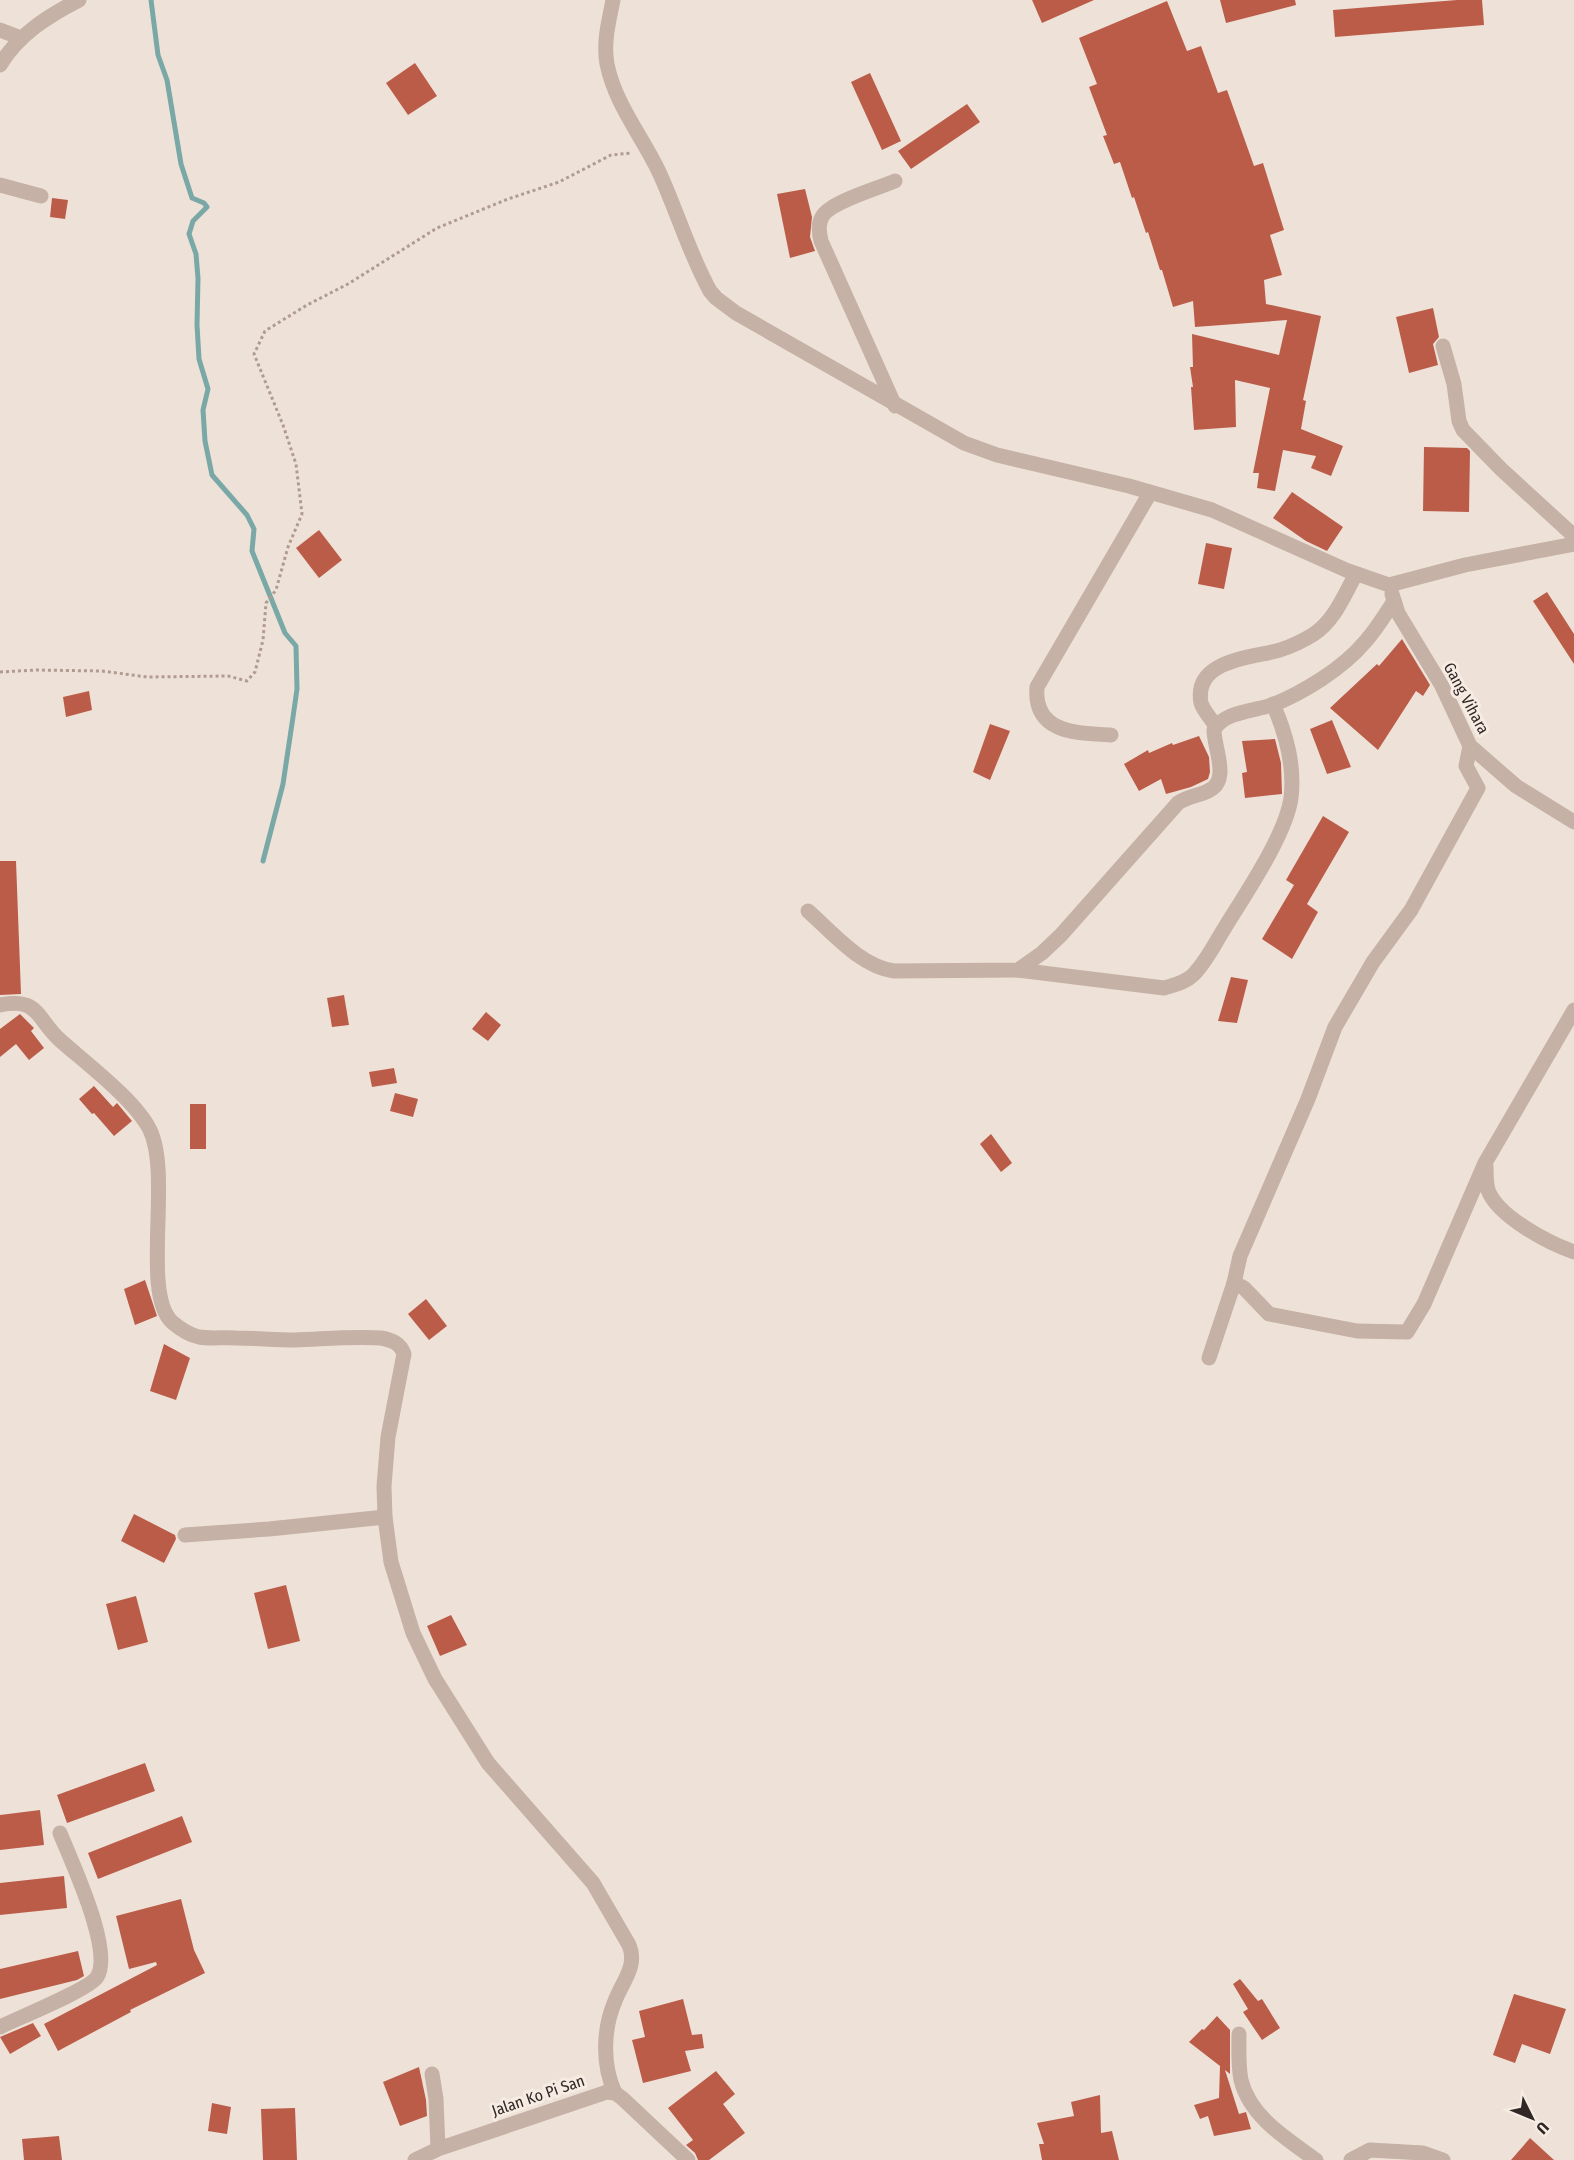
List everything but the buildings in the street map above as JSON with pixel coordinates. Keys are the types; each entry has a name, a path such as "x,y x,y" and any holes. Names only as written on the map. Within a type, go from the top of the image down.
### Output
{"street":[{"path":"0,65 31,29 79,0"},
{"path":"613,0 606,39 607,64 623,108 655,163 710,291 736,313 860,383 895,406 948,436 997,455 1212,510 1356,574 1389,585 1465,565 1574,544"},
{"path":"0,30 21,38"},
{"path":"895,181 833,206 821,217 819,227 821,241 895,406"},
{"path":"0,185 41,196"},
{"path":"1443,346 1454,384 1459,421 1463,430 1501,470 1574,536"},
{"path":"1112,735 1069,732 1059,728 1043,714 1037,704 1037,687 1150,493"},
{"path":"1216,726 1201,705 1204,681 1212,671 1236,659 1282,650 1317,632 1330,620 1356,574"},
{"name":"Gang Vihara","path":"1389,585 1398,613 1442,686 1470,746 1516,786 1574,822"},
{"path":"1018,970 1042,954 1077,918 1178,803 1188,796 1208,792 1217,784 1220,768 1214,740 1216,726 1224,719 1273,704 1310,686 1355,652 1377,627 1394,601"},
{"path":"808,911 859,956 878,968 894,971 1018,970 1164,988 1179,984 1191,977 1204,962 1244,898 1285,820 1290,799 1290,762 1284,729 1273,704"},
{"path":"1209,1358 1234,1283 1240,1256 1308,1098 1335,1027 1373,962 1411,910 1478,788 1466,766 1470,746"},
{"path":"0,1005 27,1004 33,1008 55,1036 108,1082 137,1111 151,1132 158,1175 160,1303 172,1322 194,1335 210,1338 292,1340 381,1338 392,1340 401,1346 404,1354 403,1364 385,1456 385,1517 387,1540 399,1593 413,1634 435,1679 500,1779 593,1883 632,1952 632,1965 614,2002 607,2032 607,2064 611,2082 615,2093 688,2160"},
{"path":"1234,1283 1244,1288 1269,1314 1357,1331 1407,1332 1424,1304 1485,1163 1574,1010"},
{"path":"1485,1163 1488,1189 1503,1210 1536,1234 1574,1252"},
{"path":"185,1534 269,1529 385,1517"},
{"path":"0,2027 85,1988 98,1977 102,1960 92,1914 60,1833"},
{"path":"1239,2034 1241,2078 1253,2106 1284,2137 1316,2160"},
{"path":"432,2074 436,2099 438,2149"},
{"name":"Jalan Ko Pi San","path":"416,2160 438,2149 597,2094 607,2091 615,2093"},
{"path":"1351,2160 1370,2150 1423,2153 1443,2160"}],"path":[{"path":"0,672 102,671 147,677 228,676 247,681 255,672 263,640 266,603 276,590 288,547 302,513 296,464 254,354 265,331 307,305 348,284 437,228 508,199 559,182 611,155 639,153 655,163"}],"waterway":[{"path":"151,0 158,55 167,80 181,164 192,198 204,203 207,207 193,221 189,234 196,254 199,359 208,389 203,410 205,441 212,475 247,515 254,529 252,551 285,633 296,646 297,689 283,784 263,861"}]}
